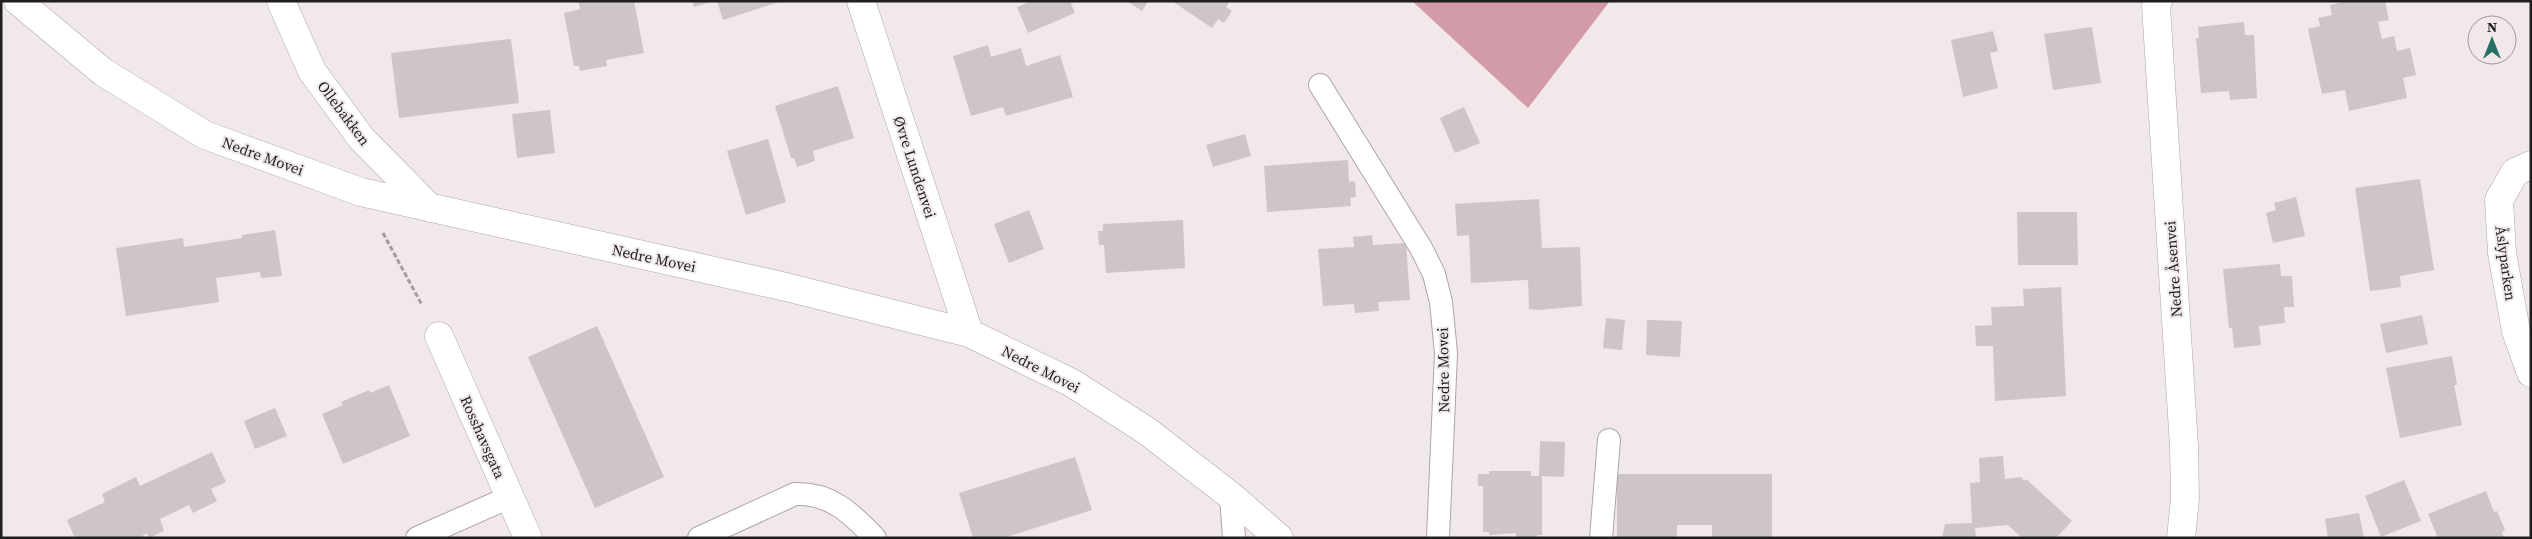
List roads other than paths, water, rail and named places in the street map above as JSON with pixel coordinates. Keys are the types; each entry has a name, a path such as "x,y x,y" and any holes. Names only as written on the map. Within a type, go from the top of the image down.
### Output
{"street":[{"name":"Nedre Movei","path":"18,1 103,72 204,135 361,192 786,287 970,333 1072,383 1147,431 1231,496 1279,538"},
{"name":"Ollebakken","path":"282,1 312,71 361,138 430,208"},
{"name":"Øvre Lundenvei","path":"861,1 970,333"},
{"name":"Nedre Åsenvei","path":"2158,1 2156,6 2184,446 2185,499 2181,538"},
{"name":"Åslyparken","path":"2531,164 2515,172 2499,200 2504,263 2516,330 2531,373"},
{"name":"Rosshavsgata","path":"439,336 528,538"}],"lane":[{"name":"Nedre Movei","path":"1320,85 1421,248 1434,274 1441,302 1446,353 1442,488 1438,538"},
{"path":"1600,538 1608,440"},
{"path":"700,538 795,494 812,493 837,504 876,538"},
{"path":"1231,496 1234,538"},
{"path":"416,538 510,497"}]}
